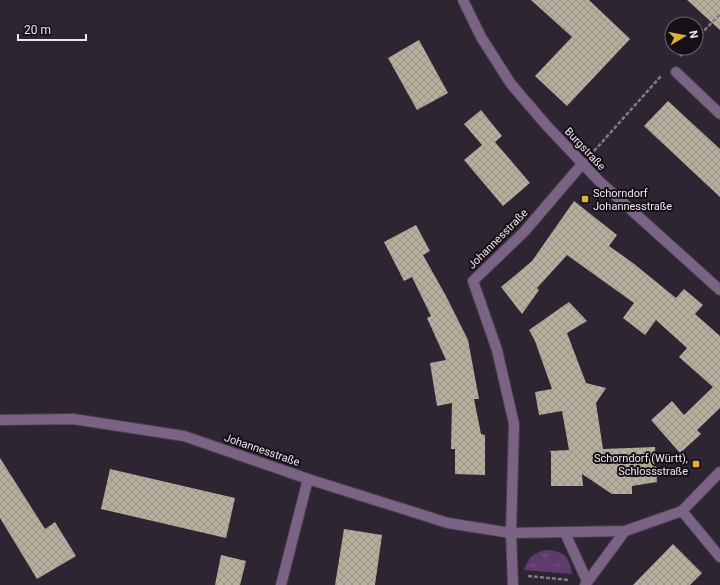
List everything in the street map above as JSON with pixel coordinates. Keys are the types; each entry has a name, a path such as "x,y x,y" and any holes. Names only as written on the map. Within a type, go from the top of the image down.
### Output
{"street":[{"name":"Burgstraße","path":"463,0 481,37 512,84 547,126 599,181 720,290"},
{"path":"676,72 720,114"},
{"name":"Johannesstraße","path":"511,533 514,424 497,350 473,281 524,232 583,163"},
{"name":"Johannesstraße","path":"0,420 73,420 184,436 308,479 448,523 511,533 625,531 682,512 720,472"},
{"path":"281,585 308,479"},
{"path":"682,512 720,556"},
{"path":"586,583 625,531"},
{"path":"511,533 513,585"},
{"path":"565,533 586,583"}],"path":[{"path":"704,31 720,14"},
{"path":"583,163 665,72"},
{"path":"512,574 586,583"}],"green space":[{"path":"545,550 564,555 569,562 572,574 524,570 527,562 532,557"}],"building":[{"path":"531,0 589,0 630,39 567,106 535,76 572,37"},
{"path":"687,0 720,0 720,30"},
{"path":"419,40 448,93 417,110 388,58"},
{"path":"668,101 720,149 720,197 644,126"},
{"path":"481,110 502,136 495,142 530,183 503,206 464,160 482,145 464,124"},
{"path":"574,201 617,235 609,246 633,263 676,298 684,289 703,305 695,314 720,336 720,408 697,430 701,434 680,453 651,420 672,401 684,415 713,387 679,357 687,348 656,320 645,335 623,318 634,303 567,255 537,288 539,290 522,314 501,287 532,261"},
{"path":"416,225 430,251 423,255 468,340 479,399 474,399 481,434 485,435 485,475 455,474 455,449 451,449 452,403 437,406 430,363 446,360 427,318 431,316 412,277 404,281 384,242"},
{"path":"569,302 587,321 567,333 586,383 606,388 596,403 603,449 655,447 657,482 632,486 632,494 612,494 582,474 583,486 551,486 551,452 549,451 569,450 562,411 539,415 535,392 552,389 535,341 529,330"},
{"path":"0,458 45,529 55,522 76,556 37,579 0,518"},
{"path":"110,469 235,498 226,538 101,509"},
{"path":"344,529 382,535 375,585 335,585"},
{"path":"673,544 702,573 690,585 633,585"},
{"path":"221,555 246,561 240,585 215,585"}],"place":[{"name":"Schorndorf Johannesstraße","path":"585,199"},
{"name":"Schorndorf (Württ), Schlossstraße","path":"696,464"}]}
